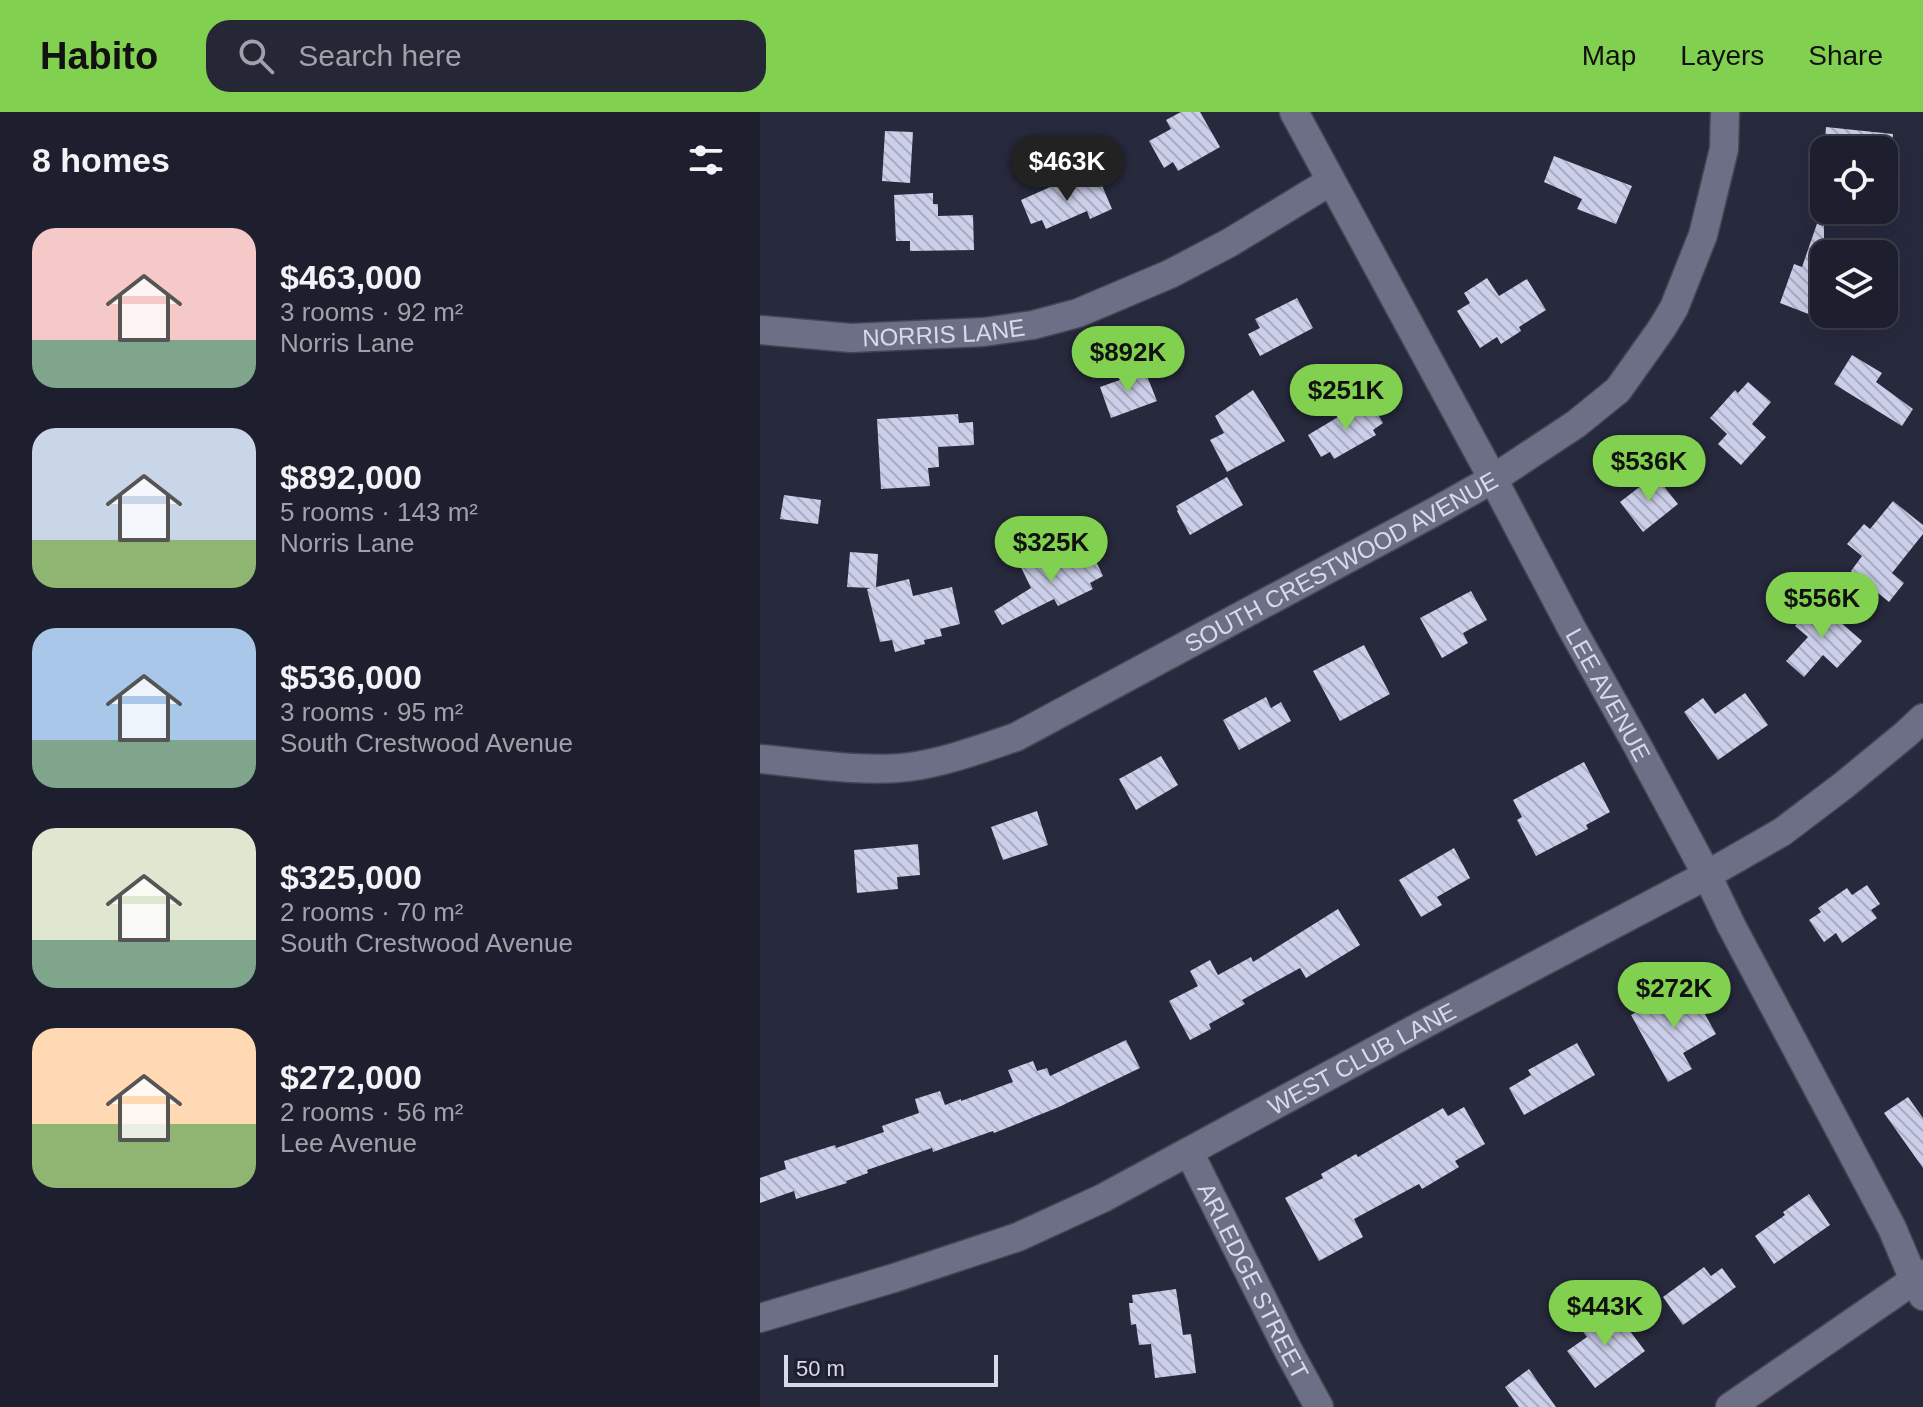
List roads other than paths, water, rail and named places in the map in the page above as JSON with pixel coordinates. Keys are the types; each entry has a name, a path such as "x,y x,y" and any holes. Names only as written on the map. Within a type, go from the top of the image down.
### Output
{"street":[{"name":"LEE AVENUE","path":"1294,112 1707,875 1920,1283"},
{"name":"SOUTH CRESTWOOD AVENUE","path":"760,759 859,768 905,768 943,761 1016,737 1493,479 1576,424 1618,390 1674,308 1703,235 1724,149 1725,112"},
{"name":"NORRIS LANE","path":"760,330 865,337 984,332 1033,325 1078,313 1170,274 1229,243 1331,181"},
{"name":"WEST CLUB LANE","path":"760,1318 1018,1237 1103,1198 1782,832 1844,785 1923,718"},
{"name":"ARLEDGE STREET","path":"1189,1152 1319,1407"},
{"path":"1730,1407 1920,1283"}]}
